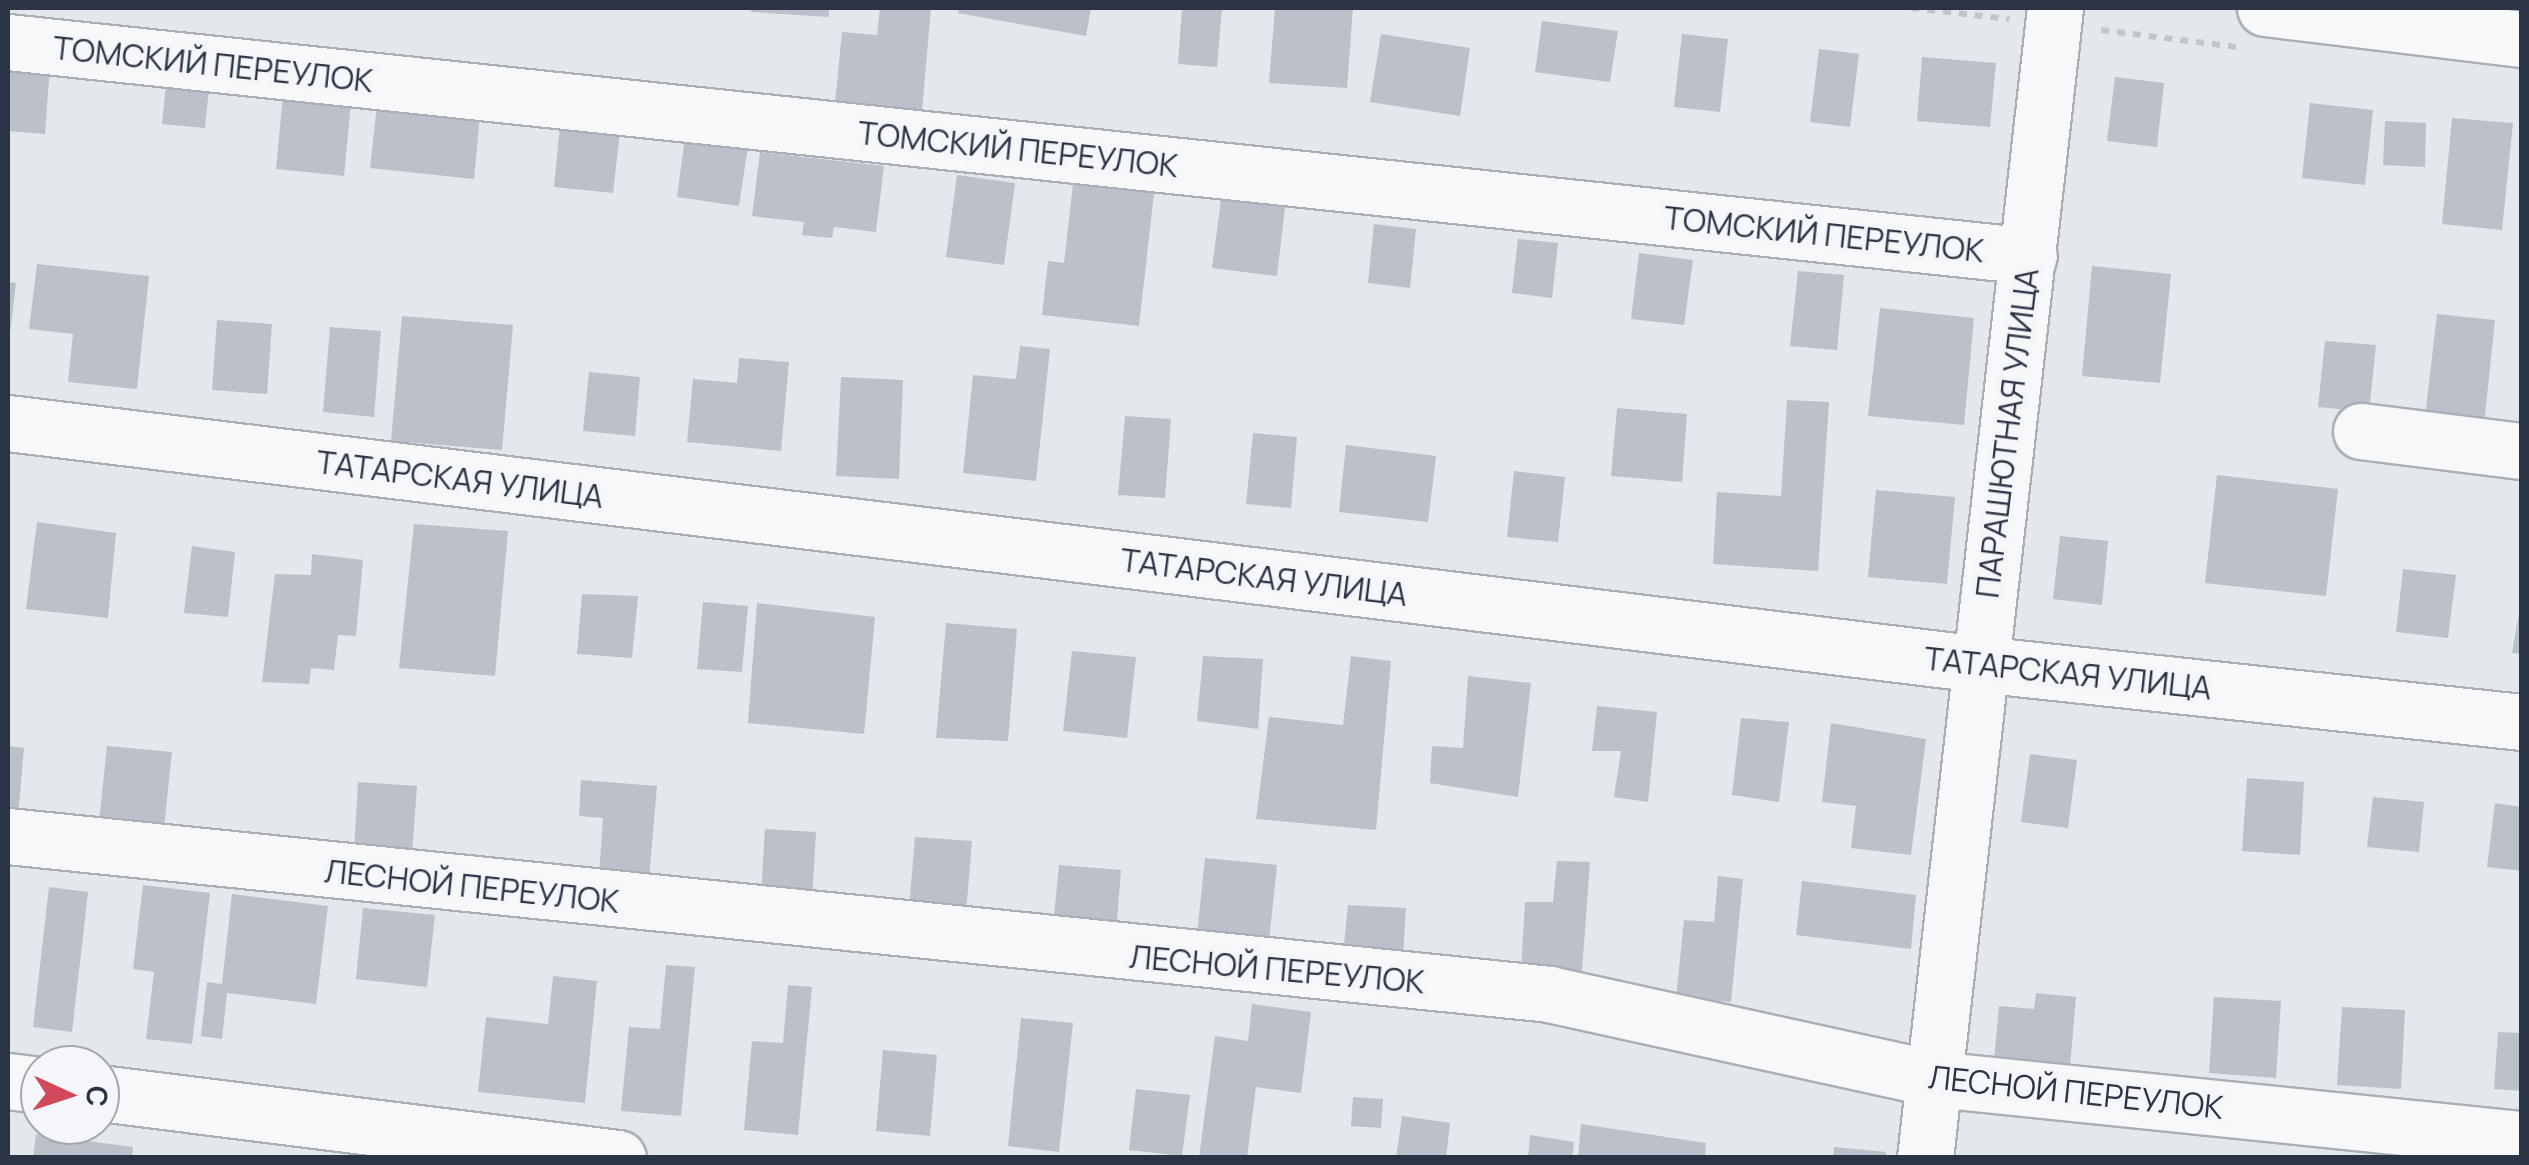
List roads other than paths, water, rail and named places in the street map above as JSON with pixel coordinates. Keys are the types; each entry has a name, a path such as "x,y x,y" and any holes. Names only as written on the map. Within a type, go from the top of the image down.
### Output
{"street":[{"name":"ПАРАШЮТНАЯ УЛИЦА","path":"1925,1158 2054,16"},
{"path":"2257,28 2522,38"},
{"name":"ТОМСКИЙ ПЕРЕУЛОК","path":"8,42 2029,256"},
{"name":"ТАТАРСКАЯ УЛИЦА","path":"8,424 1979,664 2522,722"},
{"path":"2361,431 2522,451"},
{"name":"ЛЕСНОЙ ПЕРЕУЛОК","path":"8,836 1549,994 1935,1080 2521,1138 2520,1158"},
{"path":"120,1095 618,1158"}]}
